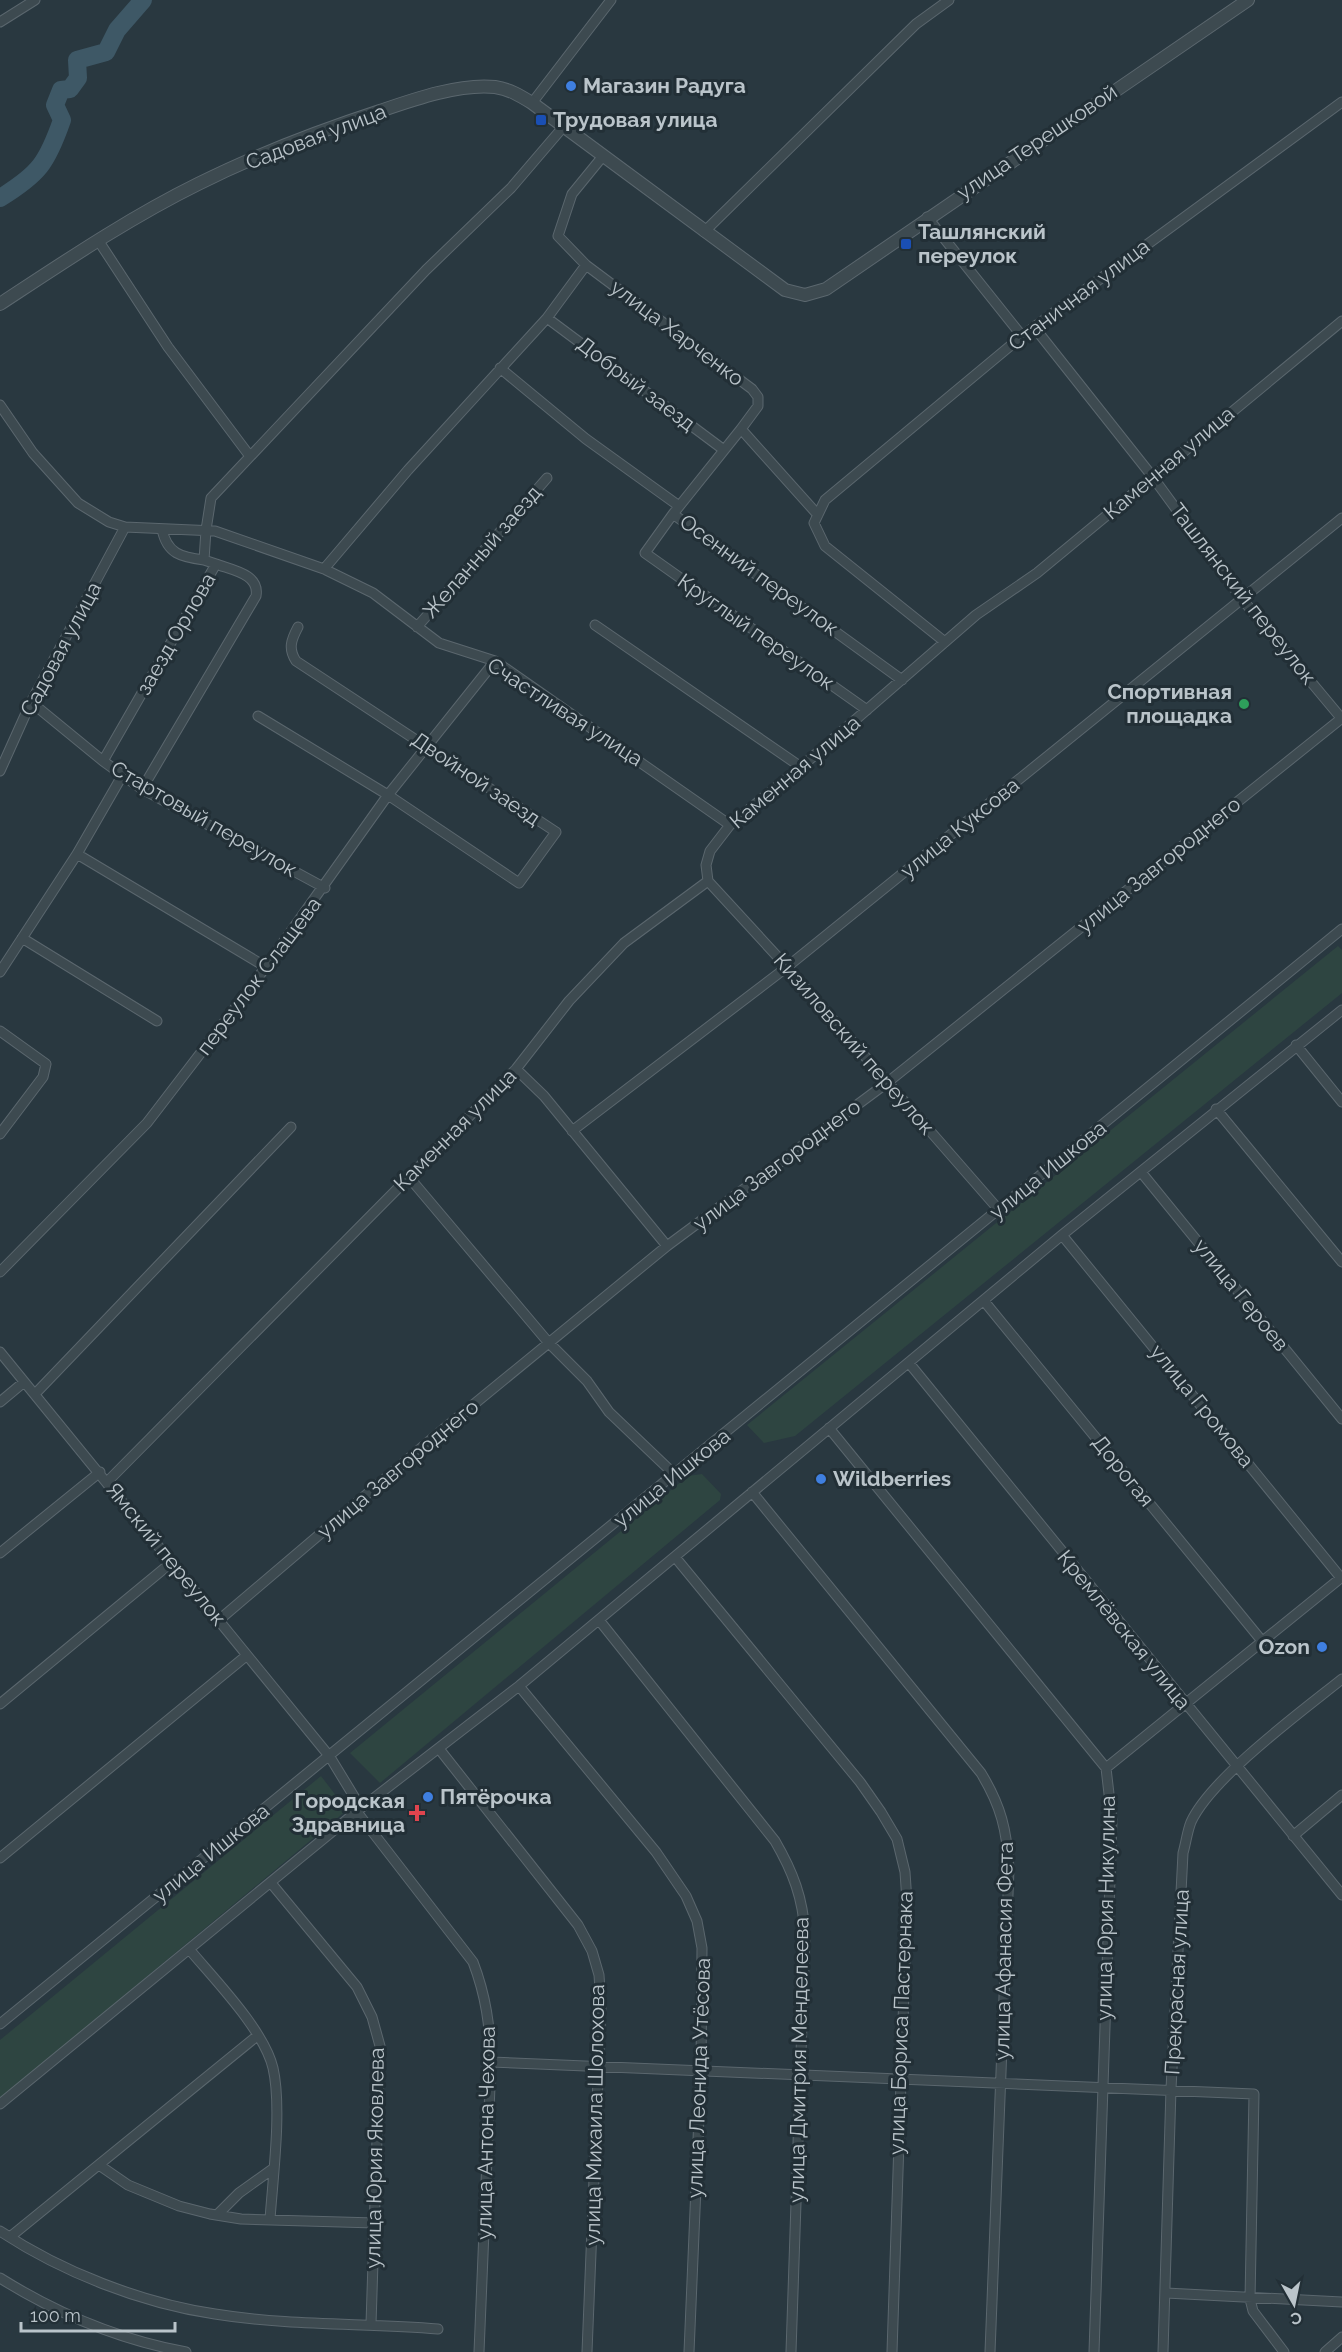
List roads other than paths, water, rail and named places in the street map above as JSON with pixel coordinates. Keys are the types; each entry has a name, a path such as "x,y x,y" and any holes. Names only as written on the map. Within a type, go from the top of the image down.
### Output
{"street":[{"path":"0,22 35,0"},
{"path":"532,103 611,0"},
{"path":"704,232 916,24 949,0"},
{"name":"улица Терешковой","path":"532,103 785,290 804,295 826,289 927,217 1248,0"},
{"name":"Садовая улица","path":"0,304 98,240 198,184 349,121 413,100 450,91 492,87 511,90 532,103"},
{"name":"Станичная улица","path":"818,515 825,500 1022,336 1342,102"},
{"path":"204,560 211,498 418,278 511,188 564,126"},
{"name":"улица Харченко","path":"603,156 572,194 558,236 586,265 752,389 758,397 758,406 741,429"},
{"path":"927,217 1022,336"},
{"path":"98,240 168,347 249,455"},
{"path":"324,569 408,470 547,318 586,265"},
{"name":"Добрый заезд","path":"547,318 724,450"},
{"name":"Каменная улица","path":"108,1481 516,1069 569,1001 624,943 708,881 706,865 710,851 730,825 801,767 976,615 1037,573 1342,321"},
{"name":"Ташлянский переулок","path":"1034,327 1152,476 1242,599 1342,718"},
{"path":"500,368 586,438 679,506"},
{"path":"0,405 33,453 78,503 109,522 125,527"},
{"path":"741,429 818,515 814,523 825,546 945,642"},
{"name":"Осенний переулок","path":"741,429 673,514 902,680"},
{"name":"Желанный заезд","path":"417,627 547,478"},
{"name":"Круглый переулок","path":"673,514 645,554 867,710"},
{"name":"улица Куксова","path":"572,1131 788,967 1342,518"},
{"name":"Садовая улица","path":"0,771 31,702 125,527"},
{"name":"Счастливая улица","path":"125,527 206,530 324,569 373,593 439,643 495,661 730,825"},
{"path":"162,529 164,541 172,552 216,564"},
{"name":"заезд Орлова","path":"103,761 216,564 243,573 255,582 256,596 142,789"},
{"path":"595,626 801,767"},
{"name":"Двойной заезд","path":"258,717 388,795 519,883 556,832 427,745 296,661 291,652 291,644 298,627"},
{"name":"переулок Слащева","path":"0,1272 147,1123 267,967 325,888 388,795 495,661"},
{"name":"Стартовый переулок","path":"31,702 122,776 142,789 162,797 325,888"},
{"name":"улица Завгороднего","path":"219,1620 548,1342 667,1246 888,1082 1342,718"},
{"path":"0,972 77,854 122,776"},
{"path":"77,854 267,967"},
{"name":"Кизиловский переулок","path":"708,881 788,967 999,1210"},
{"name":"улица Ишкова","path":"0,2024 1342,929"},
{"path":"22,938 157,1021"},
{"path":"0,2104 359,1810 440,1750 519,1686 1062,1235 1342,1010"},
{"path":"0,1031 46,1064 43,1077 0,1134"},
{"path":"1296,1045 1342,1102"},
{"path":"516,1069 544,1096 667,1246"},
{"path":"1216,1109 1342,1262"},
{"path":"34,1394 291,1127"},
{"name":"улица Героев","path":"1141,1172 1342,1419"},
{"path":"408,1176 548,1342 587,1382 617,1420 675,1475"},
{"name":"улица Громова","path":"1062,1235 1342,1578"},
{"name":"Дорогая","path":"984,1301 1262,1641"},
{"name":"Ямский переулок","path":"0,1352 108,1481 246,1656 330,1757"},
{"name":"Кремлёвская улица","path":"909,1363 1184,1704 1342,1895"},
{"path":"0,1402 24,1382"},
{"path":"829,1428 1106,1768"},
{"path":"0,1553 100,1472"},
{"name":"улица Афанасия Фета","path":"752,1492 981,1773 997,1799 1007,1834 1009,1869 990,2352"},
{"name":"улица Бориса Пастернака","path":"675,1557 860,1782 897,1839 905,1872 907,1902 899,2079 892,2352"},
{"path":"0,1704 172,1562"},
{"name":"улица Юрия Никулина","path":"1094,2352 1112,1820 1106,1768 1342,1578"},
{"name":"улица Дмитрия Менделеева","path":"599,1620 754,1814 792,1869 803,1904 805,1934 791,2352"},
{"path":"0,1858 246,1656"},
{"name":"Прекрасная улица","path":"1163,2352 1171,2089 1183,1853 1191,1822 1211,1792 1236,1767 1342,1679"},
{"name":"улица Леонида Утёсова","path":"519,1686 656,1852 686,1896 697,1920 702,1948 701,2069 689,2352"},
{"name":"улица Михаила Шолохова","path":"440,1750 578,1925 592,1951 599,1975 601,2066 587,2352"},
{"name":"улица Антона Чехова","path":"330,1757 359,1810 473,1962 482,1986 490,2020 491,2062 479,2352"},
{"path":"1293,1836 1342,1795"},
{"name":"улица Юрия Яковлева","path":"271,1883 357,1987 372,2017 380,2046 381,2073 371,2324"},
{"path":"189,1949 231,1998 257,2036 272,2066 275,2090 274,2168 270,2219"},
{"path":"9,2237 257,2036"},
{"path":"491,2062 701,2069 800,2076 1254,2094 1250,2299 1253,2311 1284,2352"},
{"path":"99,2165 128,2185 179,2206 241,2219 375,2223"},
{"path":"218,2214 239,2193 274,2168"},
{"path":"0,2231 94,2279 176,2305 214,2314 284,2322 371,2324 438,2329"},
{"path":"0,2278 62,2311 112,2332 186,2352"},
{"path":"1166,2293 1342,2302"},
{"path":"1325,2352 1342,2337"}],"waterway":[{"path":"0,198 33,174 46,157 62,120 55,105 61,90 70,89 78,78 77,60 106,52 117,30 143,0"}],"place":[{"name":"Магазин Радуга","path":"571,86"},
{"name":"Трудовая улица","path":"541,120"},
{"name":"Ташлянский переулок","path":"906,244"},
{"name":"Спортивная площадка","path":"1244,704"},
{"name":"Wildberries","path":"821,1479"},
{"name":"Ozon","path":"1322,1647"},
{"name":"Пятёрочка","path":"428,1797"},
{"name":"Городская Здравница","path":"417,1813"}]}
